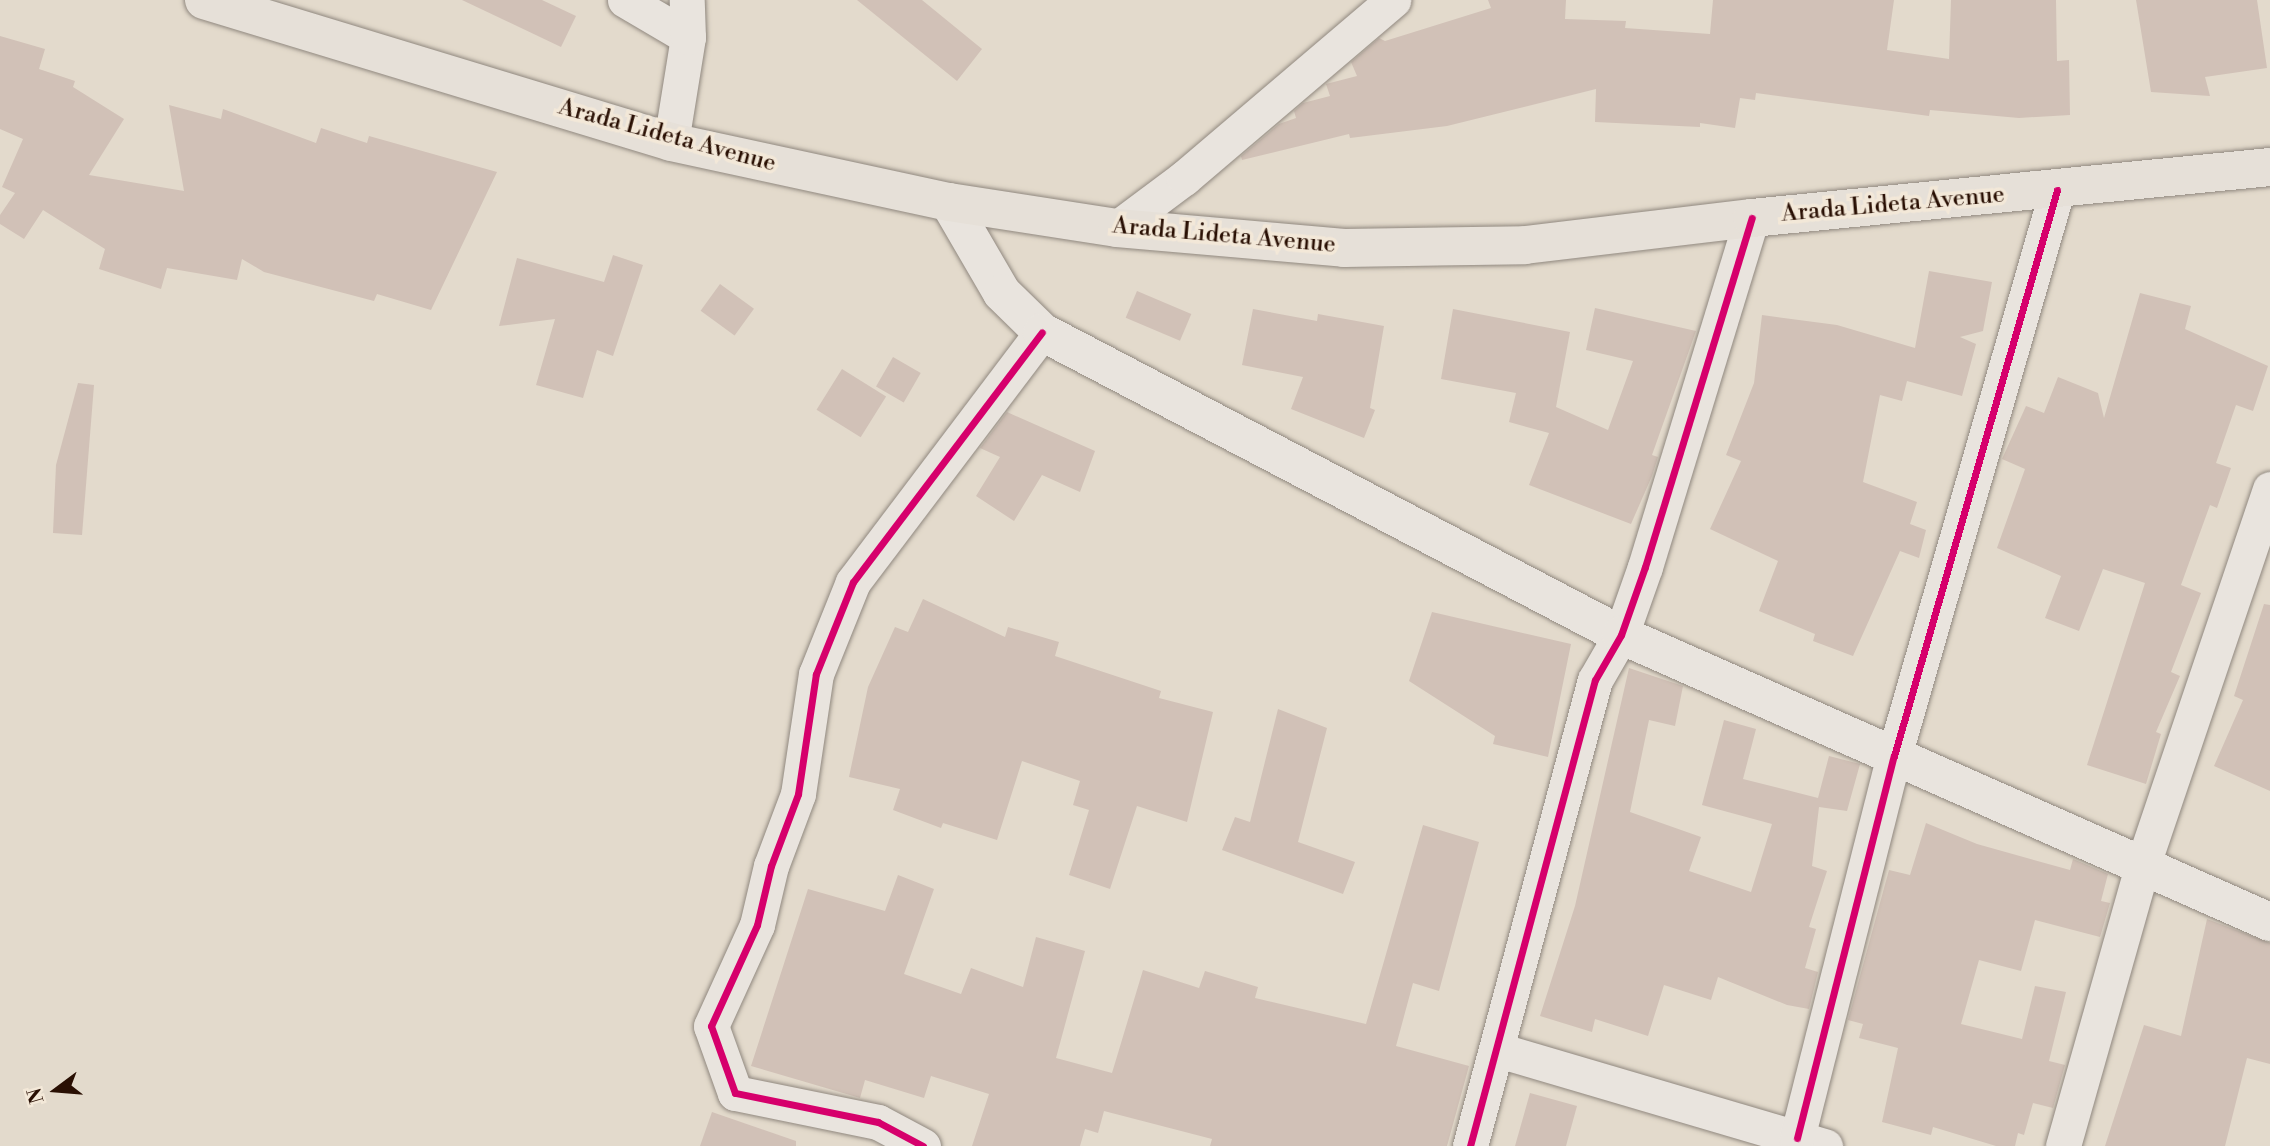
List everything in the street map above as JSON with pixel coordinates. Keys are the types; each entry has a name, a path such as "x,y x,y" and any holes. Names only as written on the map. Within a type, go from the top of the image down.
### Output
{"highway":[{"name":"Arada Lideta Avenue","path":"204,0 671,142 949,202 1117,228 1344,248 1525,245 1752,218 2270,167"}],"main road":[{"path":"949,202 1002,293 1042,332 1621,635 2270,922"}],"street":[{"path":"625,0 688,37"},
{"path":"671,142 688,37 687,0"},
{"path":"1117,228 1184,178 1393,0"},
{"path":"1498,1050 1811,1142 1894,756 2057,190"},
{"path":"1470,1146 1498,1050 1595,680 1621,635 1752,218"},
{"path":"923,1146 878,1122 735,1093 711,1026 757,925 771,866 798,794 817,674 853,582 1042,332"},
{"path":"2063,1146 2142,867 2260,550 2270,489"}],"building":[{"path":"462,0 542,0 576,16 561,47"},
{"path":"857,0 922,0 982,49 957,81"},
{"path":"1488,0 1566,0 1565,19 1626,21 1625,28 1710,34 1713,0 1894,0 1887,50 1949,59 1951,0 2056,0 2057,61 2069,60 2070,115 2019,118 1930,110 1929,116 1756,93 1755,100 1740,98 1735,128 1700,123 1700,127 1595,122 1596,89 1447,126 1350,138 1349,134 1242,160 1241,156 1279,124 1296,118 1294,111 1303,103 1330,96 1326,84 1357,76 1351,62 1379,38 1385,41 1491,8"},
{"path":"2136,0 2257,0 2267,68 2205,77 2210,96 2151,92"},
{"path":"0,36 45,49 39,69 75,81 73,87 124,119 89,175 184,191 169,105 221,119 223,109 316,143 321,128 367,143 369,136 497,172 431,310 377,294 374,301 264,272 242,259 237,280 167,268 161,289 99,269 105,249 43,210 24,239 0,224 0,215 15,193 2,187 23,139 0,129"},
{"path":"613,255 643,265 613,356 597,350 583,398 536,385 555,319 499,326 517,258 604,282"},
{"path":"1929,271 1992,282 1983,331 1960,337 1976,344 1962,396 1907,381 1902,401 1880,395 1863,482 1917,502 1910,524 1926,530 1919,558 1900,551 1853,656 1813,641 1815,634 1759,611 1778,561 1710,529 1741,461 1726,455 1754,383 1762,315 1837,325 1915,348"},
{"path":"720,284 754,309 735,335 701,311"},
{"path":"1137,291 1191,314 1180,341 1126,318"},
{"path":"2140,293 2191,306 2185,329 2268,366 2253,411 2236,405 2216,463 2231,468 2217,508 2210,505 2181,585 2201,593 2171,672 2180,676 2156,732 2161,734 2146,784 2087,765 2145,583 2103,569 2079,631 2045,618 2061,576 1997,548 2025,469 2002,459 2026,406 2044,413 2058,377 2098,393 2104,418"},
{"path":"1595,308 1696,331 1652,455 1658,457 1652,476 1631,524 1529,485 1549,433 1509,422 1516,393 1441,379 1453,309 1570,332 1556,407 1608,430 1633,361 1586,350"},
{"path":"1253,309 1317,321 1318,314 1384,326 1370,408 1375,410 1364,438 1291,409 1303,377 1242,365"},
{"path":"893,357 921,373 904,402 876,386"},
{"path":"842,369 886,397 861,437 817,410"},
{"path":"78,383 94,385 82,535 53,533 56,465"},
{"path":"1007,412 1095,451 1080,492 1042,475 1014,521 976,496 1000,457 980,448"},
{"path":"923,599 1005,637 1008,627 1059,642 1055,656 1161,691 1159,698 1213,712 1187,822 1137,806 1110,889 1069,875 1089,810 1073,805 1080,781 1022,761 997,840 943,823 941,828 893,810 900,789 849,777 868,687 895,627 908,632"},
{"path":"2264,604 2270,605 2270,791 2214,766 2243,700 2234,696"},
{"path":"1432,612 1571,644 1548,757 1493,744 1495,736 1409,681"},
{"path":"1629,668 1683,686 1675,726 1649,720 1630,812 1701,837 1689,871 1751,892 1772,824 1702,805 1724,720 1756,729 1743,779 1818,798 1829,756 1860,764 1847,811 1819,807 1812,866 1827,871 1809,927 1816,929 1805,968 1818,972 1809,1009 1787,1005 1718,977 1711,1000 1664,985 1648,1036 1595,1019 1592,1032 1540,1016 1575,906"},
{"path":"1278,709 1327,728 1298,842 1355,862 1343,894 1222,850 1235,817 1250,822"},
{"path":"1926,823 1977,844 2070,870 2073,859 2108,874 2101,901 2110,903 2100,937 2035,920 2021,971 1979,960 1961,1024 2022,1039 2035,986 2066,992 2049,1061 2065,1065 2053,1108 2033,1103 2024,1135 2018,1133 2015,1146 1996,1146 1933,1127 1931,1135 1882,1122 1898,1048 1859,1038 1863,1024 1848,1020 1889,870 1910,875"},
{"path":"1423,825 1479,842 1439,991 1413,983 1396,1046 1469,1066 1447,1146 1210,1146 1212,1139 1104,1111 1098,1133 1085,1129 1080,1146 972,1146 989,1094 931,1076 924,1098 865,1080 860,1098 751,1066 808,889 885,911 898,875 934,889 904,974 961,994 971,968 1023,987 1036,937 1085,951 1056,1058 1112,1073 1143,970 1199,988 1205,971 1258,987 1255,998 1366,1024"},
{"path":"2207,919 2270,943 2270,1064 2247,1058 2225,1146 2105,1146 2144,1025 2181,1036"},
{"path":"1530,1093 1577,1106 1566,1146 1515,1146"},
{"path":"712,1112 796,1141 796,1146 700,1146"}],"cycle path":[{"path":"1797,1138 1894,756 2057,190"},
{"path":"1470,1146 1595,680 1621,635 1645,567 1752,218"},
{"path":"923,1146 878,1122 735,1093 711,1026 757,925 771,866 798,794 816,674 853,582 1042,332"}]}
